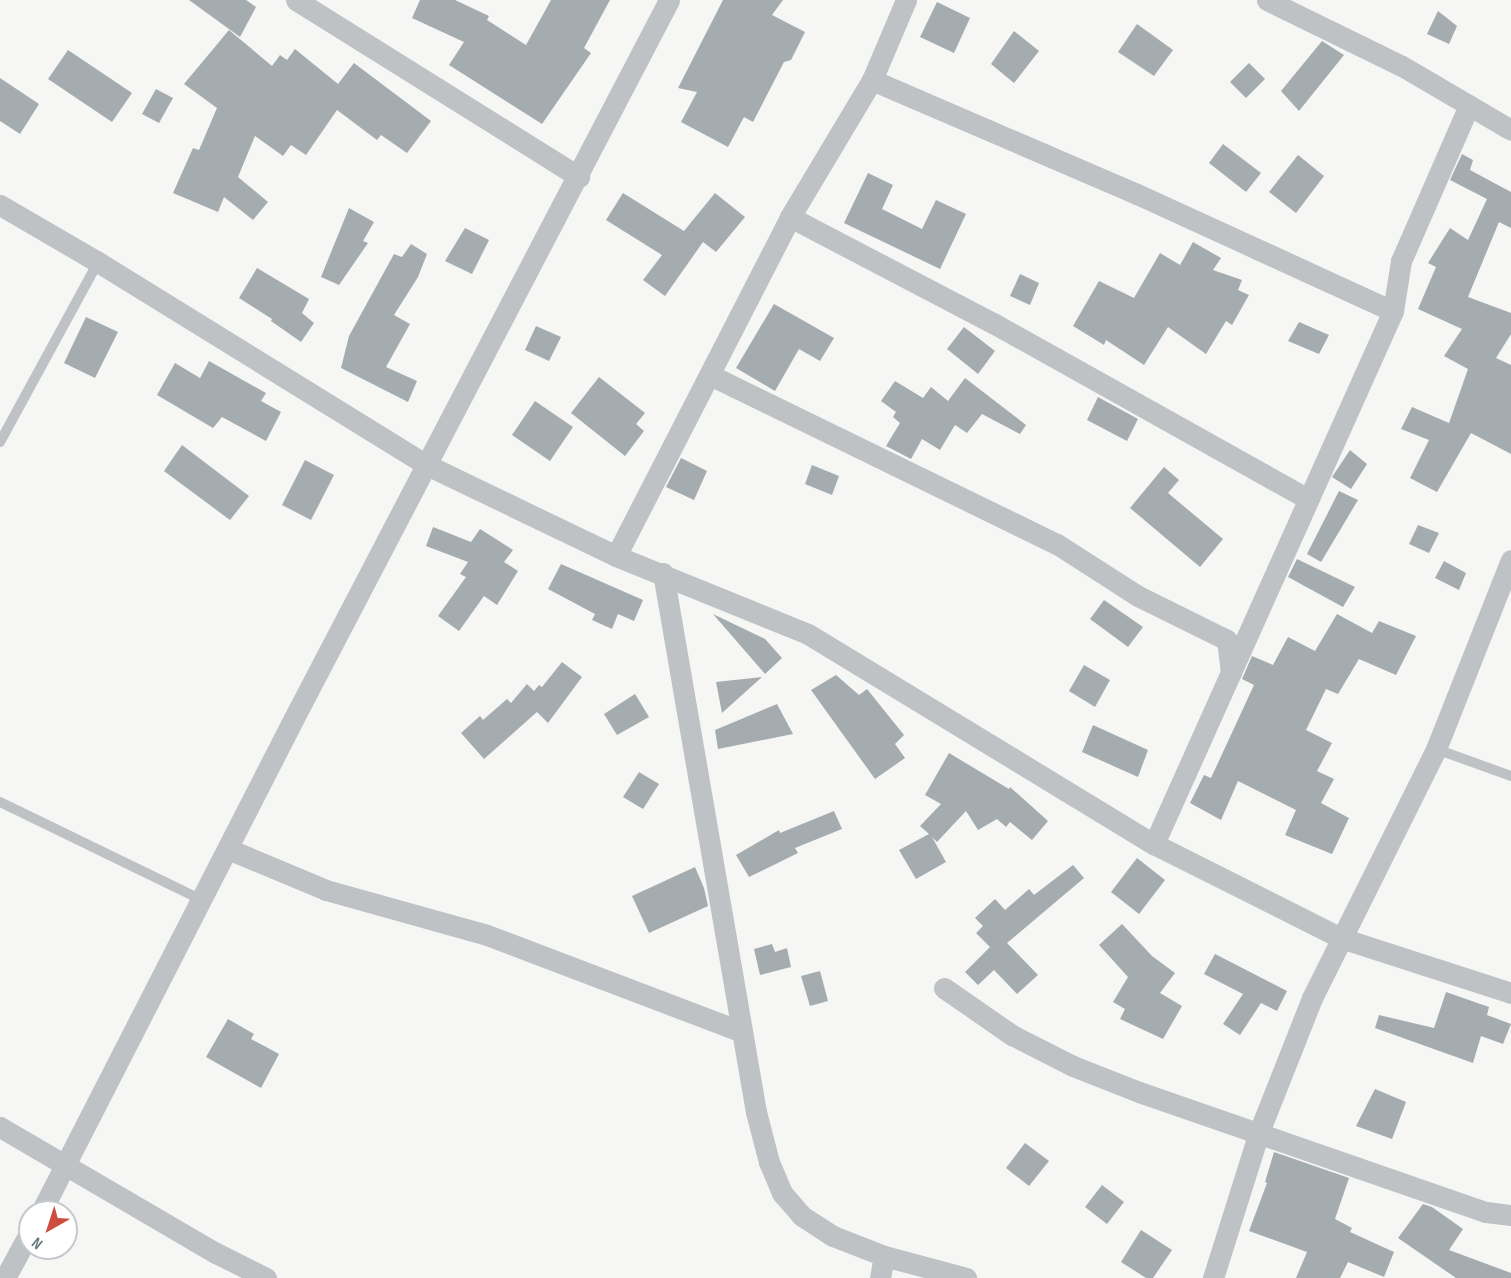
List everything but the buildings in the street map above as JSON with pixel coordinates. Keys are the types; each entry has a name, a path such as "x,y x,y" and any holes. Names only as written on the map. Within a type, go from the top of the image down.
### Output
{"street":[{"path":"296,0 579,177"},
{"path":"616,556 790,217 872,80 906,0"},
{"path":"1267,0 1402,66 1511,130"},
{"path":"48,1200 427,465 579,177 665,1"},
{"path":"872,80 1137,194 1393,311"},
{"path":"1155,844 1393,311 1401,261 1469,105"},
{"path":"0,205 98,262 427,465 616,556 663,573 808,634 1155,844 1341,938 1511,993"},
{"path":"790,217 993,323 1308,499"},
{"path":"710,375 1057,544 1138,596 1227,640 1231,675"},
{"path":"1213,1278 1259,1132 1311,998 1436,749 1511,560"},
{"path":"663,573 756,1112 769,1162 782,1193 802,1216 833,1236 884,1256 966,1278"},
{"path":"228,849 326,890 487,934 742,1032"},
{"path":"944,988 1012,1035 1072,1066 1486,1212 1511,1215"},
{"path":"0,1127 216,1253 266,1278"},
{"path":"5,1278 18,1254"},
{"path":"880,1278 884,1256"}],"lane":[{"path":"0,442 98,262"},
{"path":"1436,749 1511,776"},
{"path":"0,802 202,900"}]}
